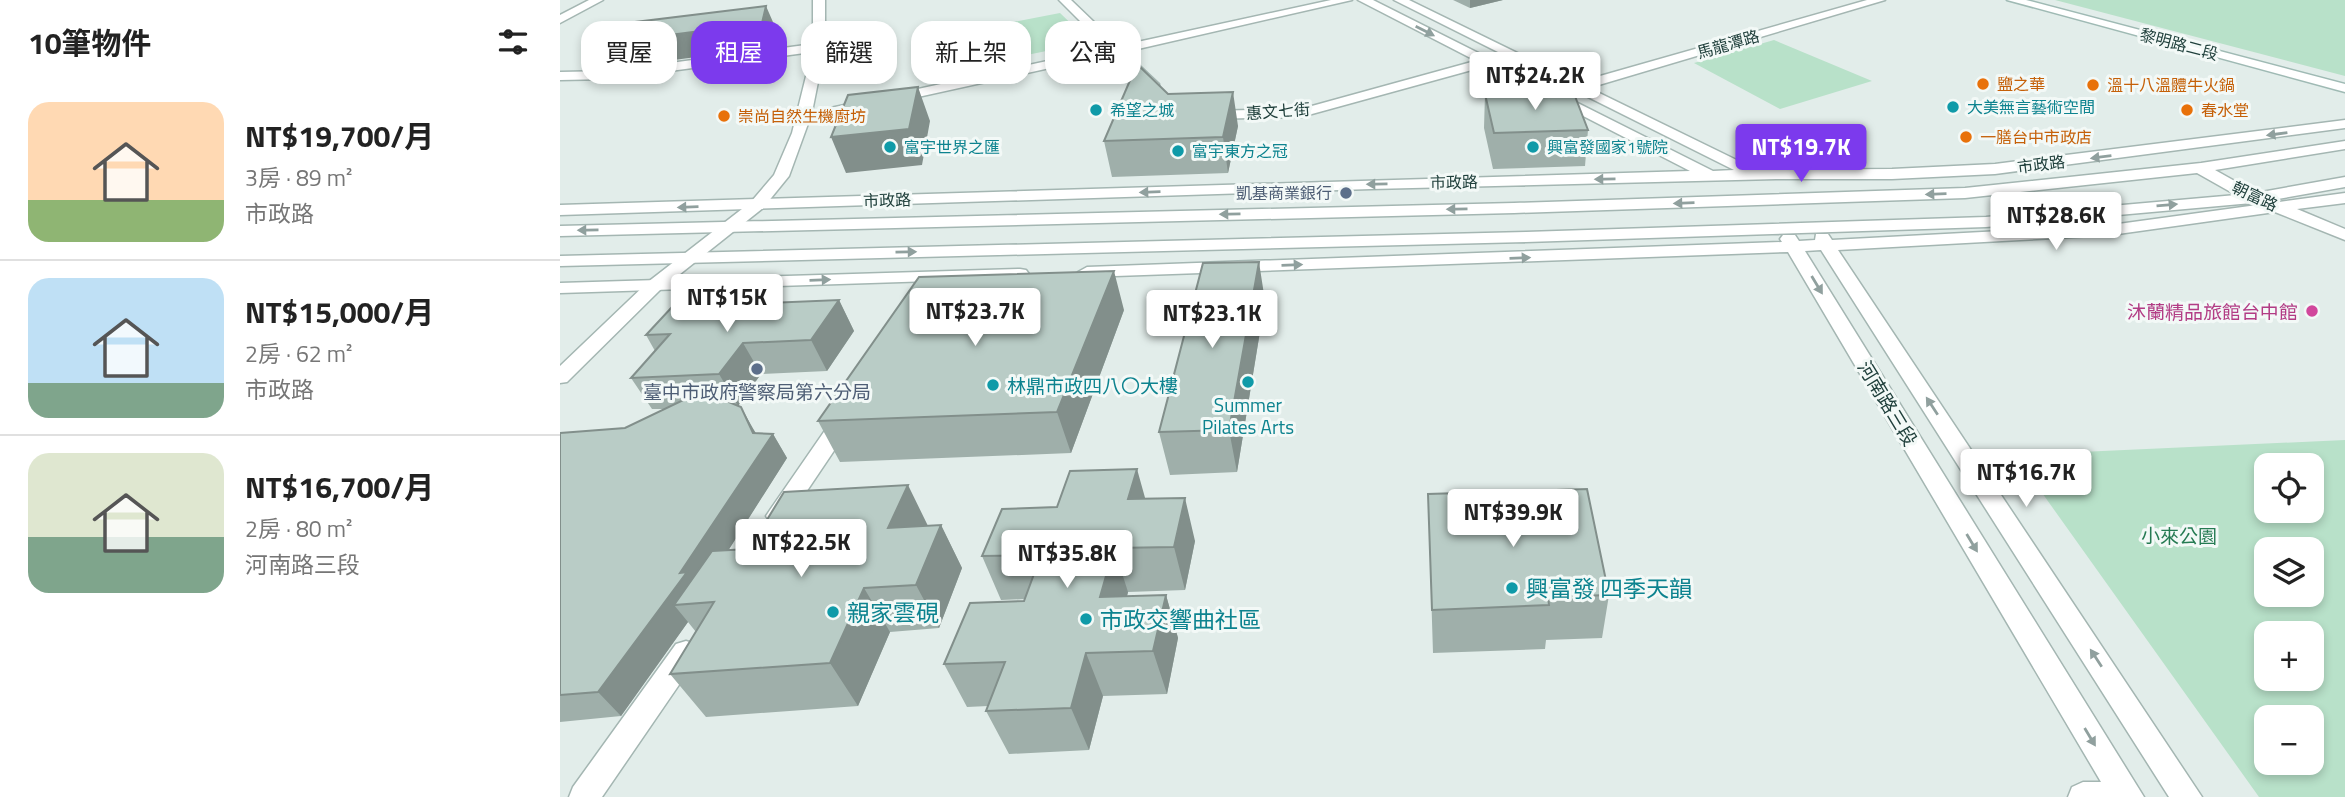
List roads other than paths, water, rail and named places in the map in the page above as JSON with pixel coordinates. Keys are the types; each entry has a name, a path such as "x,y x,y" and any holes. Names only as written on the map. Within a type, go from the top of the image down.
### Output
{"street":[{"path":"560,20 597,0"},
{"path":"819,0 819,21"},
{"path":"1065,0 1086,21"},
{"path":"1141,45 1346,0"},
{"name":"河南路三段","path":"1364,0 1711,177 1750,201 1787,237 2127,796"},
{"name":"河南路三段","path":"1400,0 1758,176 1790,199 1820,236 2187,797"},
{"name":"馬龍潭路","path":"1577,87 1879,0"},
{"name":"黎明路二段","path":"2013,0 2345,88"},
{"path":"560,76 610,75 801,49"},
{"name":"惠文七街","path":"1196,115 1301,113 1486,62"},
{"path":"803,118 1045,65"},
{"path":"1141,74 1164,96"},
{"path":"560,377 654,286 757,205 781,176 803,118 812,84"},
{"name":"市政路","path":"560,210 1357,185 1995,169 2168,149 2345,124"},
{"name":"市政路","path":"560,231 1750,201 1965,193 2199,168 2345,145"},
{"name":"朝富路","path":"2168,149 2254,198 2345,235"},
{"path":"1820,236 2254,198 2345,182"},
{"path":"1062,273 1787,237 2111,230 2281,209 2345,198"},
{"path":"560,261 1526,237 1787,237"},
{"path":"560,288 1035,274"},
{"path":"924,300 940,276"},
{"path":"768,531 854,404"},
{"path":"584,797 698,635"},
{"path":"2083,797 2127,796"}],"place":[{"name":"鹽之華","path":"1983,84"},
{"name":"溫十八溫體牛火鍋","path":"2093,85"},
{"name":"大美無言藝術空間","path":"1953,107"},
{"name":"希望之城","path":"1096,110"},
{"name":"春水堂","path":"2187,110"},
{"name":"崇尚自然生機廚坊","path":"724,116"},
{"name":"一膳台中市政店","path":"1966,137"},
{"name":"富宇世界之匯","path":"890,147"},
{"name":"興富發國家1號院","path":"1533,147"},
{"name":"富宇東方之冠","path":"1178,151"},
{"name":"凱基商業銀行","path":"1346,193"},
{"name":"沐蘭精品旅館台中館","path":"2312,311"},
{"name":"臺中市政府警察局第六分局","path":"757,369"},
{"name":"Summer Pilates Arts","path":"1248,382"},
{"name":"林鼎市政四八〇大樓","path":"993,385"},
{"name":"興富發 四季天韻","path":"1512,588"},
{"name":"親家雲硯","path":"833,612"},
{"name":"市政交響曲社區","path":"1086,619"}],"park label":[{"name":"小來公園","path":"2179,535"}]}
